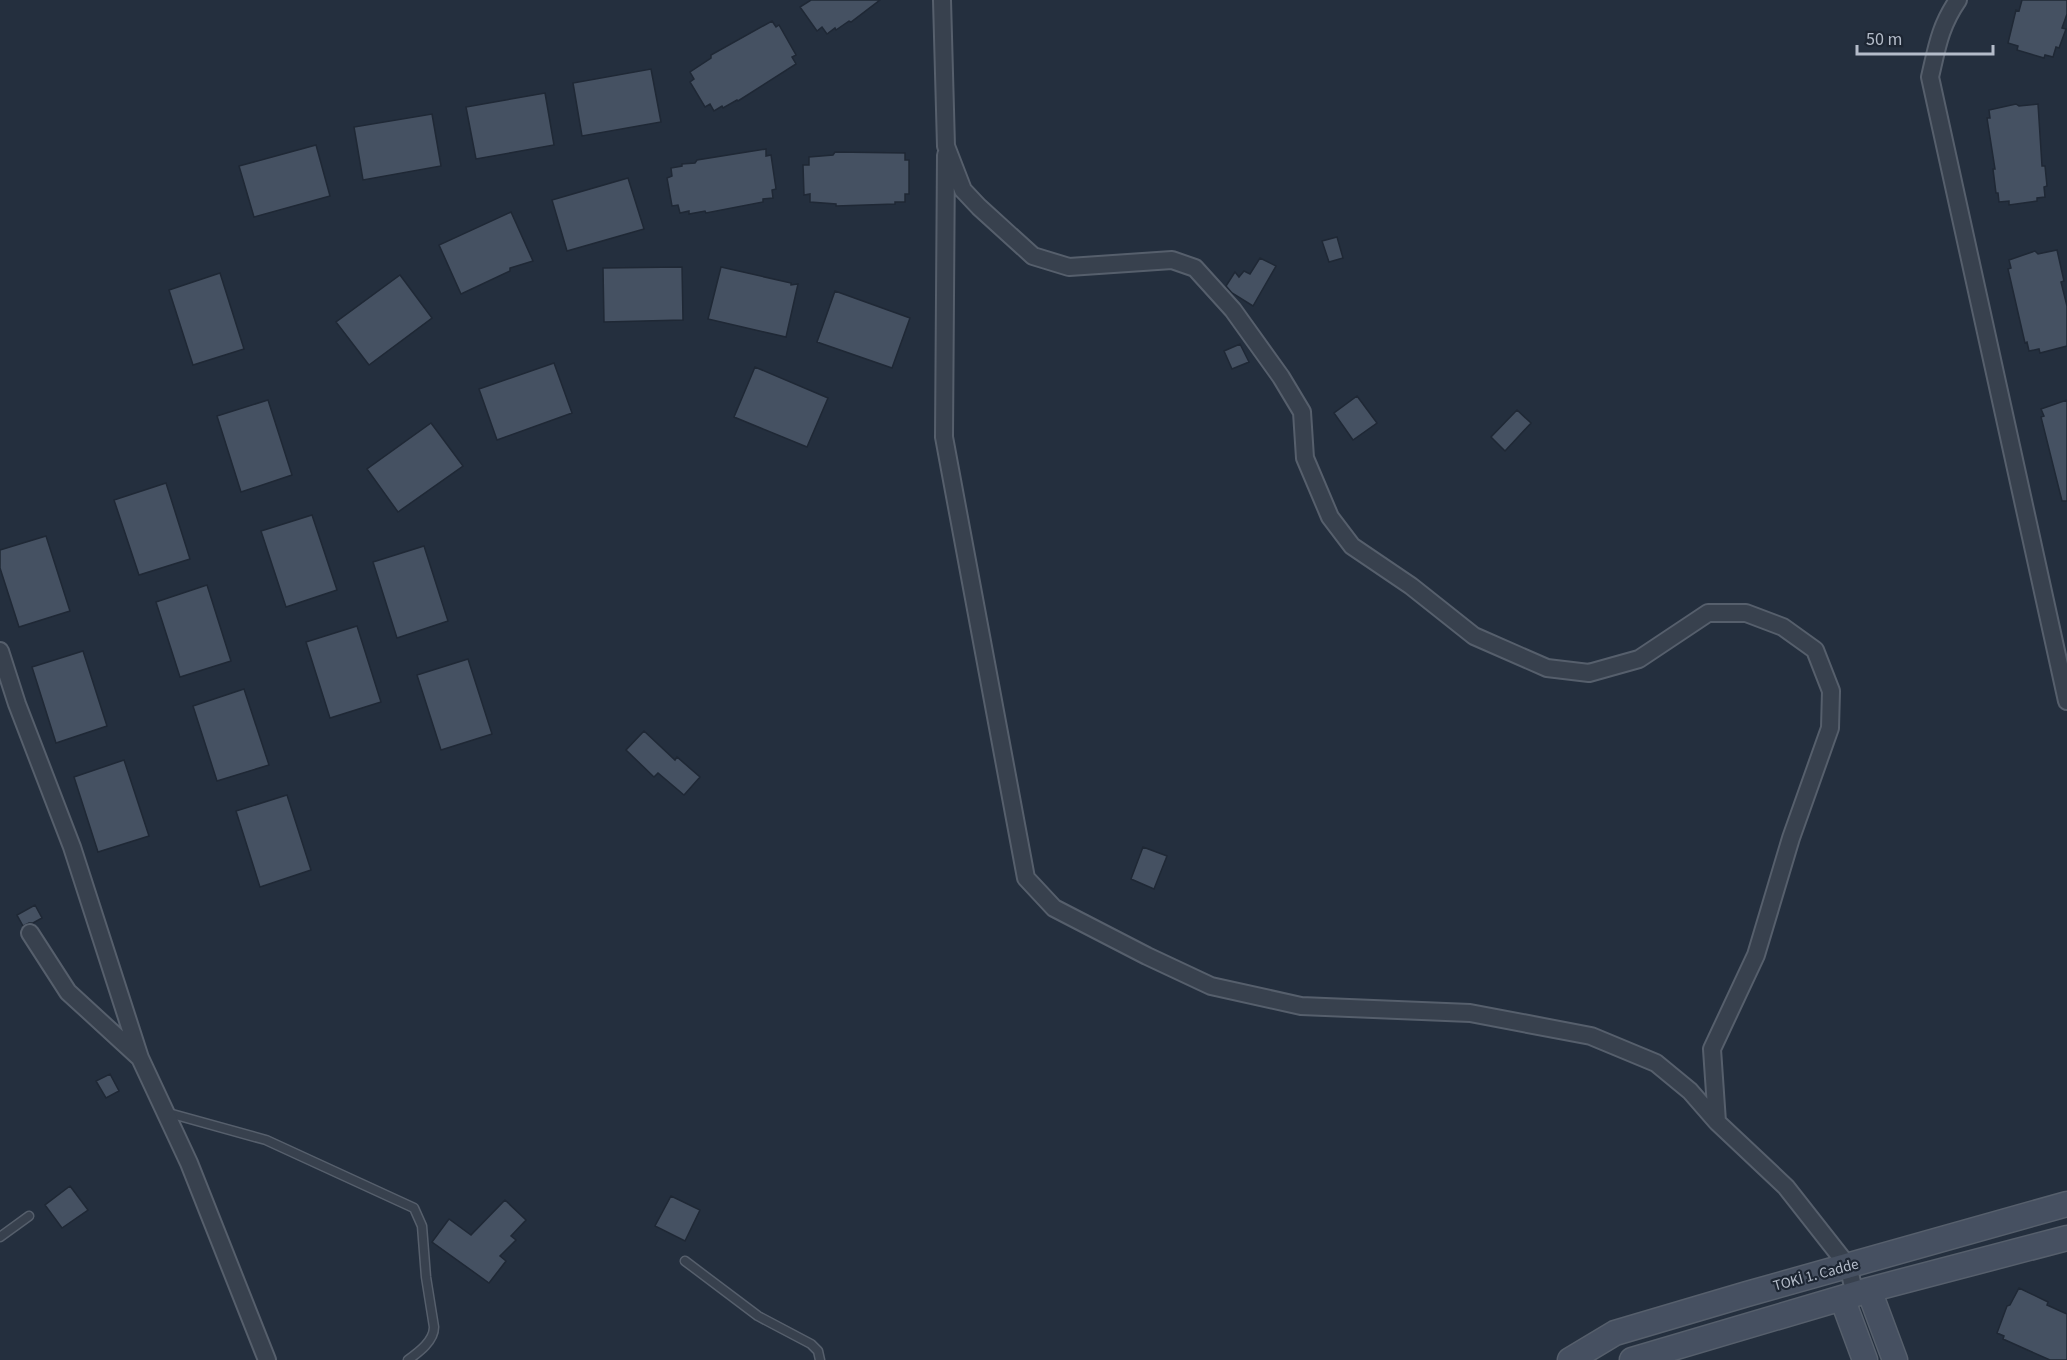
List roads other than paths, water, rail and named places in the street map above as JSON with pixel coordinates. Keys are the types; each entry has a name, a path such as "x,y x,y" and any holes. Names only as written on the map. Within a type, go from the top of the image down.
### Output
{"main road":[{"name":"TOKİ 1. Cadde","path":"1570,1360 1615,1333 2067,1204"},
{"name":"TOKİ 1. Cadde","path":"1632,1360 1855,1294 2067,1238"},
{"path":"1855,1294 1865,1360"},
{"path":"1855,1294 1895,1360"}],"street":[{"path":"942,0 946,146 944,437 1026,878 1054,908 1211,986 1301,1006 1470,1013 1591,1036 1656,1062 1690,1090 1717,1122 1786,1187 1848,1266 1855,1294"},
{"path":"1958,0 1946,17 1938,40 1930,77 2067,701"},
{"path":"946,146 963,190 1033,256 1069,267 1172,260 1195,268 1233,309 1281,377 1302,412 1305,458 1330,517 1352,546 1411,586 1474,636 1547,668 1589,673 1639,658 1708,613 1746,613 1783,627 1815,650 1831,691 1830,729 1791,838 1756,954 1712,1049 1717,1122"},
{"path":"0,651 17,704 72,847 140,1058 189,1162 267,1360"},
{"path":"30,933 68,992 140,1058"}],"lane":[{"path":"165,1112 266,1140 414,1208 422,1226 434,1334 408,1360"},
{"path":"0,1237 29,1216"},
{"path":"685,1261 758,1316 811,1344 818,1351 820,1360"}]}
